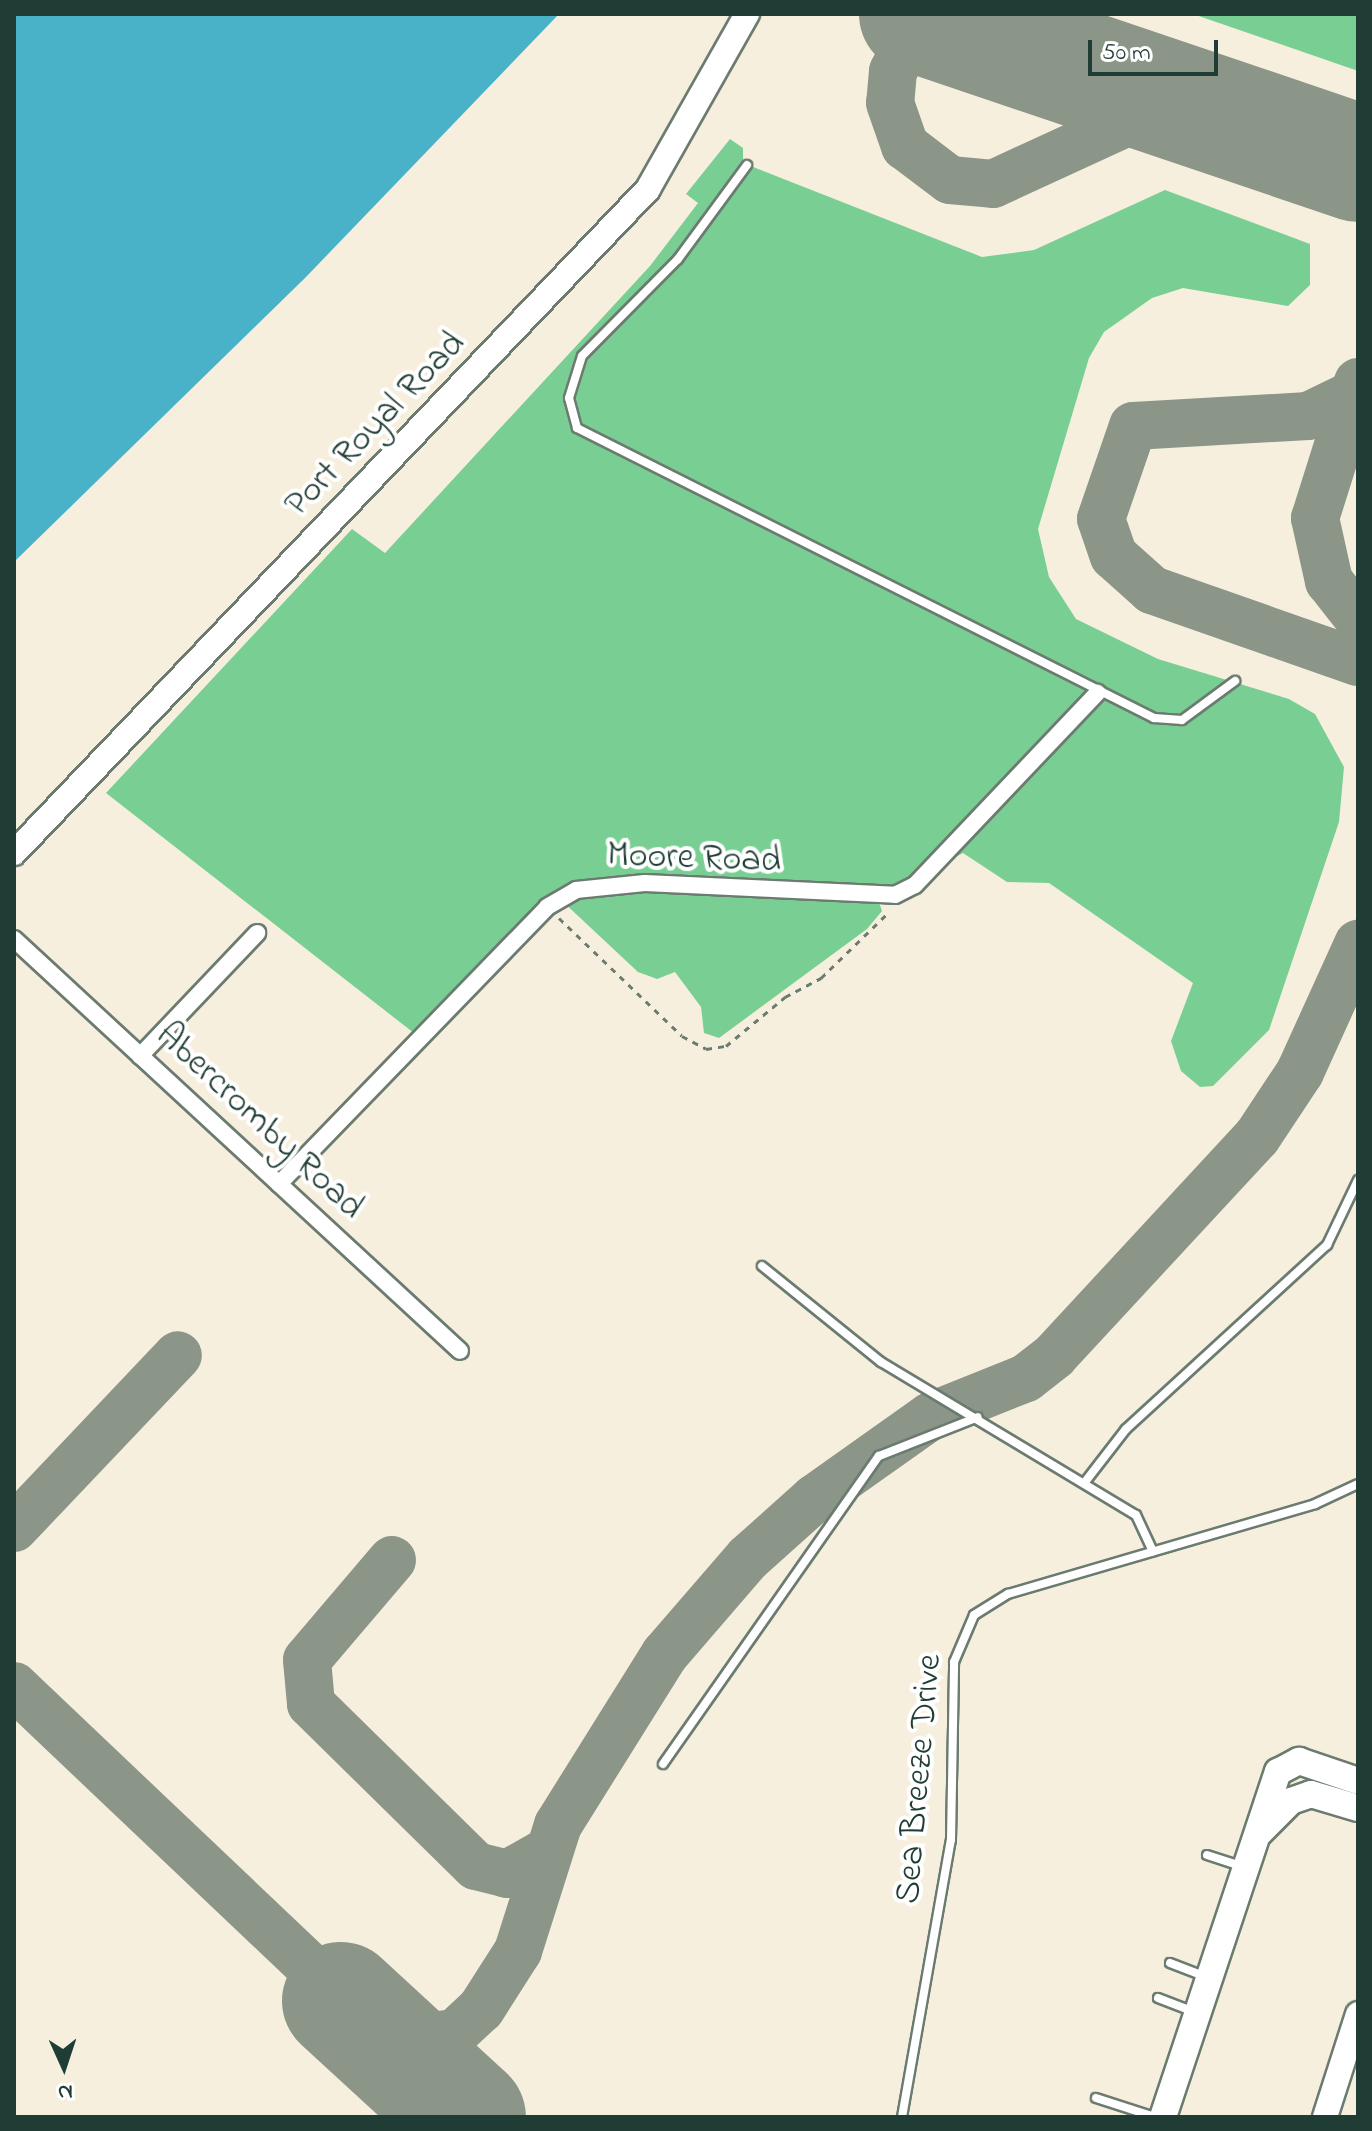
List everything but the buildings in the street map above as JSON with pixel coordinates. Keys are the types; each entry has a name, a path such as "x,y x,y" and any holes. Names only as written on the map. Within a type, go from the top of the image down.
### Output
{"main road":[{"name":"Port Royal Road","path":"14,853 648,189 747,14"},
{"path":"1163,2117 1250,1856 1285,1765 1299,1761 1358,1781"},
{"path":"1250,1856 1298,1798 1311,1794 1358,1808"},
{"path":"1325,2117 1358,2014"}],"street":[{"name":"Moore Road","path":"279,1184 547,907 603,885 878,899 915,885 1097,693"},
{"path":"140,1056 257,933"},
{"name":"Abercromby Road","path":"14,939 460,1351"}],"lane":[{"path":"747,165 678,259 582,356 569,398 577,428 1097,693 1154,718 1182,720 1235,681"},
{"path":"1085,1482 1126,1429 1327,1245 1358,1180"},
{"path":"762,1266 881,1362 978,1417 1136,1515 1153,1551"},
{"path":"663,1764 879,1456 978,1417"},
{"name":"Sea Breeze Drive","path":"902,2117 951,1840 959,1643 974,1615 995,1599 1358,1484"},
{"path":"1207,1855 1250,1856"},
{"path":"1170,1963 1210,1978"},
{"path":"1158,1998 1198,2014"},
{"path":"1096,2098 1155,2117"}],"path":[{"path":"547,907 682,1036 706,1049 726,1046 785,997 821,978 915,885"}],"green space":[{"path":"1193,14 1358,14 1358,71"},
{"path":"730,139 743,148 743,163 982,257 1034,250 1165,190 1310,244 1310,285 1288,306 1183,288 1152,298 1104,332 1089,358 1038,529 1049,577 1076,619 1158,659 1289,699 1315,714 1344,767 1339,822 1269,1030 1213,1086 1200,1087 1181,1071 1171,1041 1193,983 1049,883 1007,882 963,853 878,899 882,911 867,929 719,1038 704,1033 701,1007 675,972 657,979 638,972 560,899 419,1037 106,793 352,529 385,553 650,266 698,203 686,194"}],"water":[{"path":"14,14 559,14 305,278 14,562"}],"taxiway":[{"path":"946,14 908,42 893,71 890,103 905,146 950,180 993,184 1134,119 1193,106"},
{"path":"1013,14 1111,79"},
{"path":"1308,146 1358,178"},
{"path":"1358,382 1315,518 1329,581 1358,618"},
{"path":"1354,394 1308,416 1133,426 1101,519 1114,556 1152,590 1358,662"},
{"path":"14,1686 367,2021 404,2039 455,2033 481,2009 518,1951 558,1825 665,1654 748,1558 815,1498 931,1416 1026,1378 1054,1356 1257,1137 1300,1072 1358,944"},
{"path":"14,1528 178,1355"},
{"path":"392,1560 307,1660 311,1704 476,1866 507,1874 546,1852"}],"runway":[{"path":"918,14 1358,163"},
{"path":"341,2001 467,2117"}]}
